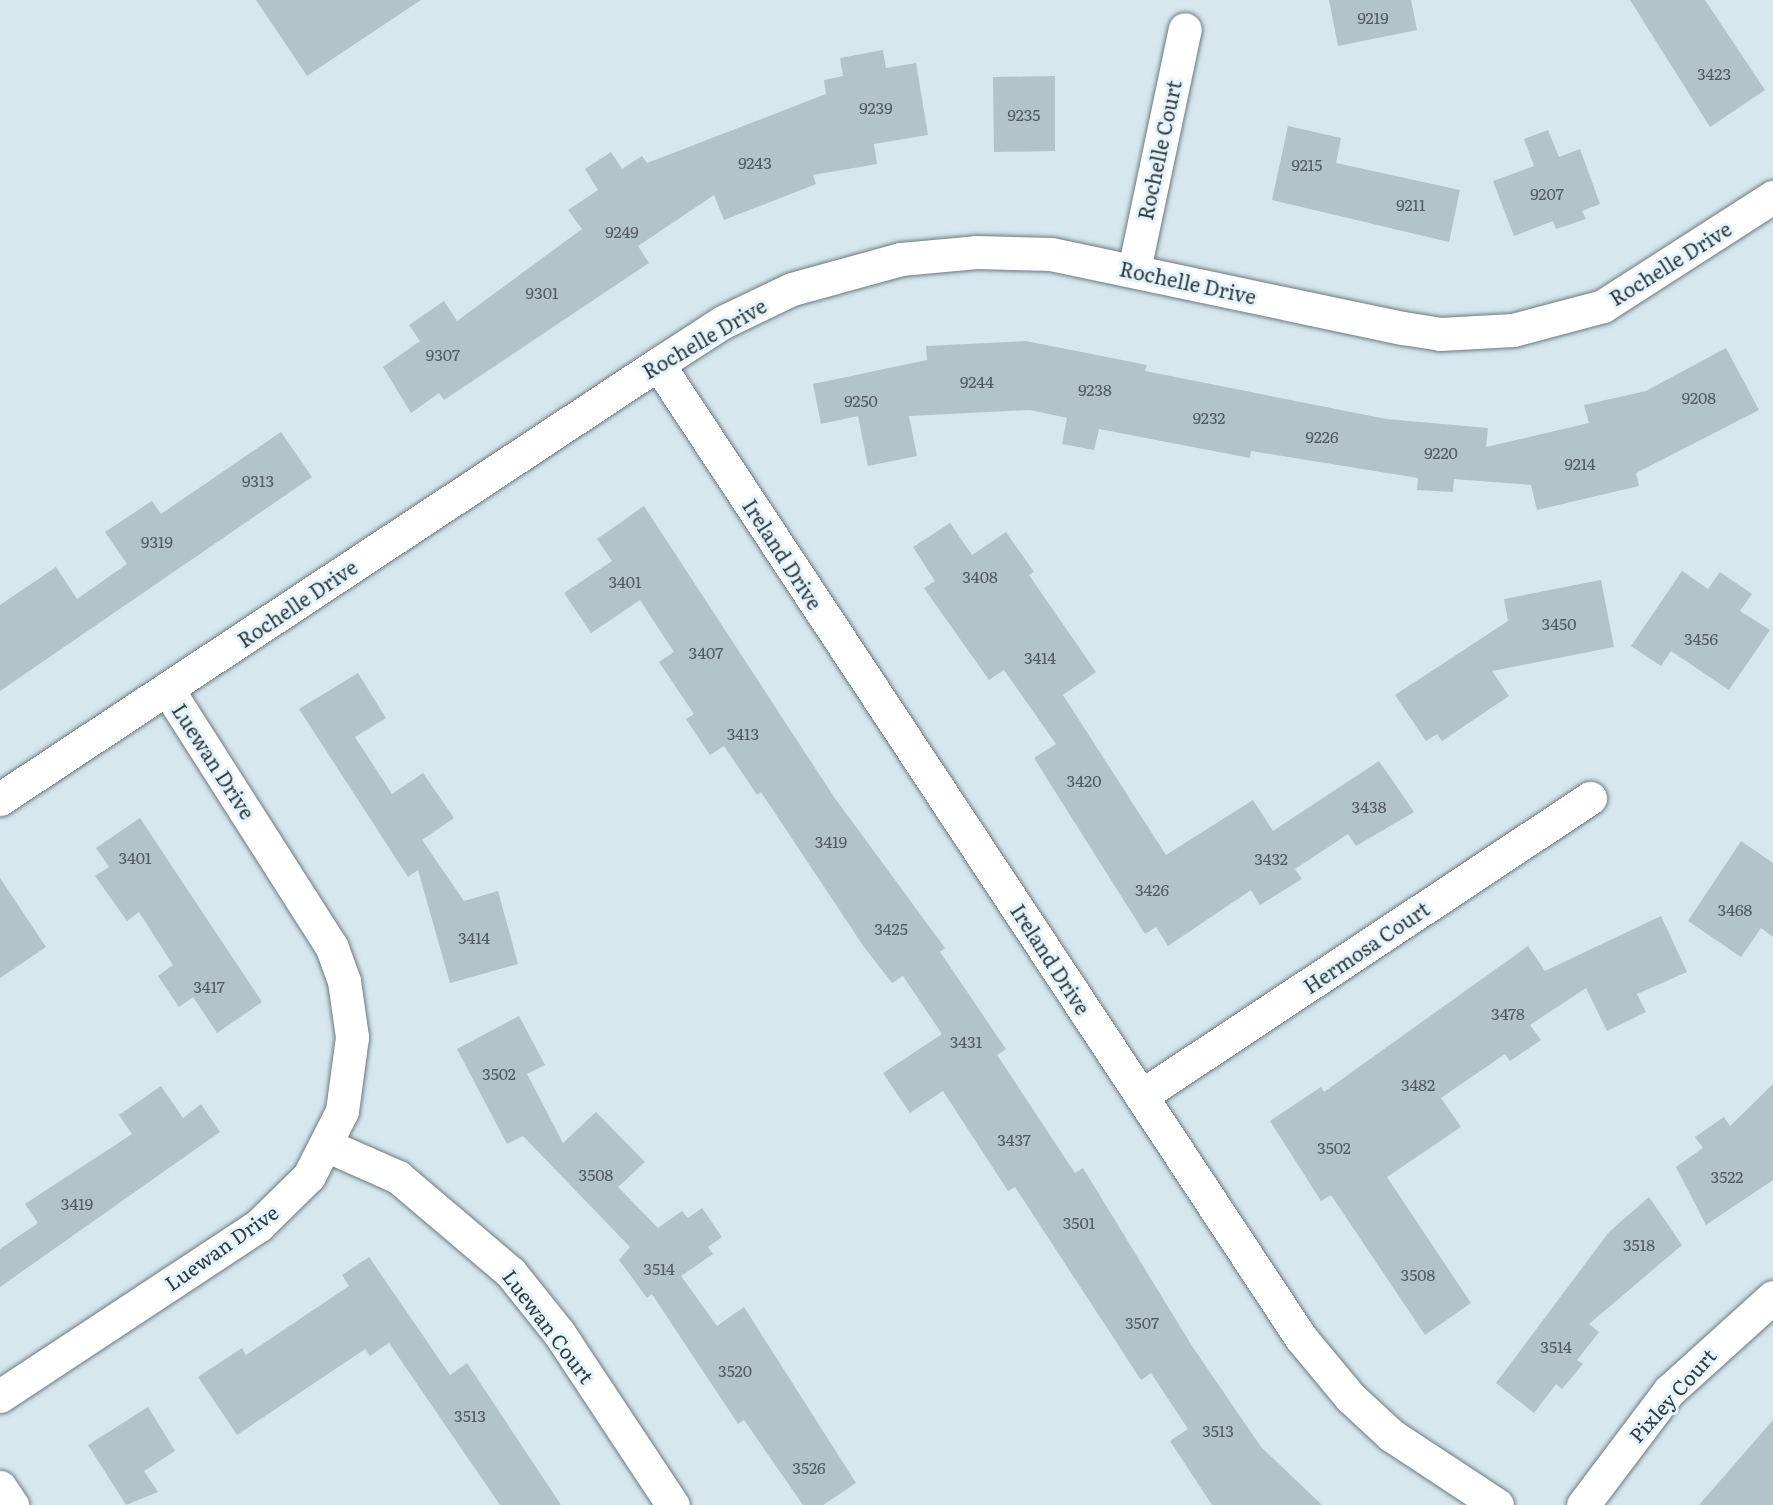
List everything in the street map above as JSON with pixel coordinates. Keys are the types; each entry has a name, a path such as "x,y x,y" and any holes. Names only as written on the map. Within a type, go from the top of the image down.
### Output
{"street":[{"name":"Rochelle Court","path":"1134,270 1185,29"},
{"name":"Rochelle Drive","path":"0,798 723,322 792,290 901,259 976,252 1051,254 1403,328 1440,334 1513,330 1603,306 1773,197"},
{"name":"Ireland Drive","path":"658,364 1290,1321 1338,1383 1422,1459 1497,1505"},
{"name":"Luewan Drive","path":"0,1396 258,1226 301,1185 328,1146 342,1111 352,1056 348,1000 338,964 314,914 167,689"},
{"name":"Hermosa Court","path":"1141,1096 1590,798"},
{"name":"Luewan Court","path":"328,1146 398,1177 511,1273 559,1333 673,1505"},
{"name":"Pixley Court","path":"1583,1505 1669,1391 1773,1297"},
{"path":"0,1487 12,1505"}],"building":[{"path":"256,0 421,0 307,76"},
{"path":"1329,0 1411,0 1417,30 1338,46"},
{"path":"1630,0 1705,0 1765,90 1710,127"},
{"path":"883,50 886,68 916,63 928,135 874,144 877,164 813,175 816,184 724,220 714,195 638,246 649,263 444,400 439,393 411,413 383,367 420,341 409,325 444,301 457,321 582,229 568,210 598,190 585,169 611,152 622,169 642,156 647,163 826,94 824,80 843,76 840,58"},
{"path":"1055,76 1055,151 994,152 993,77"},
{"path":"1288,126 1341,138 1336,163 1460,190 1449,242 1272,200"},
{"path":"1548,130 1559,157 1580,149 1600,204 1582,211 1586,219 1556,229 1553,221 1514,236 1493,181 1534,166 1524,139"},
{"path":"1026,341 1147,365 1145,371 1386,419 1488,428 1486,447 1589,423 1584,405 1646,391 1726,348 1759,410 1636,473 1639,486 1537,510 1531,485 1454,479 1453,492 1417,490 1418,478 1251,451 1250,458 1099,429 1094,450 1062,444 1067,418 1030,410 909,416 917,456 868,466 858,416 821,424 813,384 927,360 926,346"},
{"path":"281,432 312,477 0,691 0,605 56,567 77,599 127,564 105,532 152,501 161,514"},
{"path":"644,506 834,797 945,948 940,952 1006,1049 997,1055 1075,1173 1083,1168 1192,1346 1261,1447 1322,1505 1212,1505 1170,1441 1188,1429 1151,1373 1141,1380 1015,1187 1008,1191 943,1091 910,1113 883,1073 942,1034 903,976 892,983 864,947 761,792 757,795 724,746 710,755 686,719 694,714 659,662 674,652 640,600 591,633 564,593 612,561 597,539"},
{"path":"950,523 972,555 1006,532 1034,572 1029,575 1096,672 1063,695 1166,855 1253,800 1273,831 1379,761 1414,812 1356,846 1348,834 1295,869 1302,879 1260,905 1251,890 1168,946 1156,927 1145,934 1034,758 1056,744 1004,670 989,680 924,588 935,581 913,547"},
{"path":"1682,571 1708,589 1720,572 1752,594 1740,611 1770,630 1729,690 1671,651 1661,666 1631,646"},
{"path":"1601,580 1614,647 1492,671 1509,696 1442,741 1437,734 1426,741 1395,695 1508,621 1504,599"},
{"path":"358,673 386,718 355,737 392,794 423,773 454,818 422,840 464,901 498,891 518,964 450,983 418,870 408,877 299,709"},
{"path":"140,818 262,1002 217,1033 193,997 179,1007 158,976 173,965 139,912 127,921 95,876 109,867 96,848"},
{"path":"1741,841 1773,863 1773,937 1761,928 1741,957 1688,921"},
{"path":"0,878 46,947 0,978"},
{"path":"1661,916 1687,972 1637,994 1646,1012 1607,1031 1586,988 1530,1025 1541,1040 1510,1061 1505,1054 1441,1098 1461,1127 1387,1177 1471,1303 1425,1335 1331,1195 1321,1201 1270,1121 1321,1087 1324,1092 1528,946 1545,971"},
{"path":"519,1016 545,1065 527,1074 563,1143 596,1112 645,1162 618,1187 658,1228 682,1211 688,1218 702,1208 722,1237 708,1247 713,1254 681,1276 717,1326 744,1307 856,1483 823,1505 803,1505 744,1420 738,1424 652,1294 647,1298 619,1260 630,1247 523,1136 507,1144 457,1049"},
{"path":"1773,1084 1773,1180 1706,1225 1676,1167 1703,1148 1695,1137 1724,1117 1730,1126"},
{"path":"161,1086 183,1118 201,1104 220,1132 0,1287 0,1249 38,1223 25,1204 132,1134 119,1115"},
{"path":"1649,1197 1682,1245 1589,1324 1599,1332 1577,1360 1583,1364 1562,1389 1556,1384 1534,1413 1496,1383 1609,1232"},
{"path":"369,1257 450,1375 467,1363 561,1505 500,1505 389,1343 370,1356 365,1349 237,1435 198,1377 242,1348 246,1355 349,1286 342,1275"},
{"path":"148,1407 175,1451 144,1471 158,1492 126,1505 88,1445"},
{"path":"1773,1420 1773,1505 1699,1505"}]}
